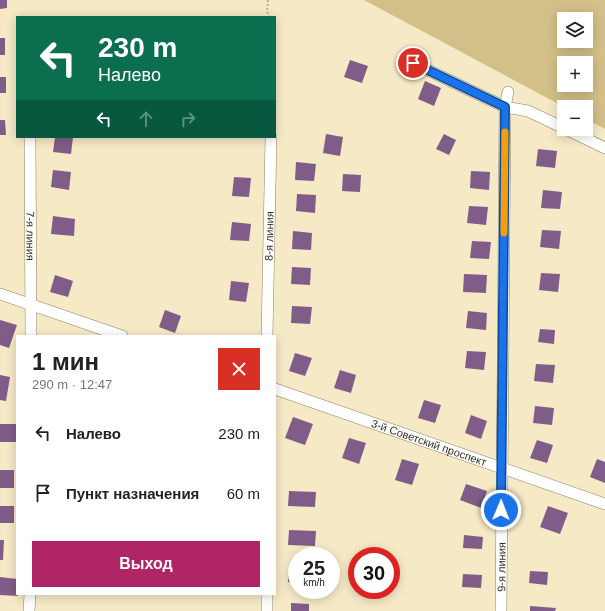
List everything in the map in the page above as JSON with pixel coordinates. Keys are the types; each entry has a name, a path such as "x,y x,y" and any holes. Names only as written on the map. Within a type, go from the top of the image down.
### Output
{"street":[{"path":"413,63 505,107 528,111 557,125"},
{"name":"9-я линия","path":"500,611 505,107 508,92"},
{"path":"580,136 605,148"},
{"name":"7-я линия","path":"30,138 30,335"},
{"name":"8-я линия","path":"267,335 271,138"},
{"path":"0,294 119,335"},
{"name":"3-й Советский проспект","path":"276,389 605,504"},
{"path":"29,611 30,595"},
{"path":"267,595 267,611"}],"path":[{"path":"268,0 267,12 269,16"}],"shaded area":[{"path":"364,0 605,0 605,129 593,123 593,100 557,100 557,103"}],"building":[{"path":"0,0 7,0 7,8 0,9"},
{"path":"0,38 5,38 5,55 0,55"},
{"path":"350,60 368,66 362,83 344,77"},
{"path":"0,77 6,77 6,93 0,93"},
{"path":"425,81 441,88 434,106 418,99"},
{"path":"0,120 5,120 6,135 0,135"},
{"path":"326,134 343,137 340,156 323,153"},
{"path":"444,134 456,140 449,155 436,149"},
{"path":"55,138 73,138 71,154 53,152"},
{"path":"538,149 557,151 555,168 536,166"},
{"path":"296,162 316,164 314,181 295,180"},
{"path":"53,170 71,172 69,190 51,187"},
{"path":"471,171 490,172 489,190 470,188"},
{"path":"343,174 361,175 360,192 342,191"},
{"path":"234,177 251,178 249,197 232,196"},
{"path":"543,190 562,192 560,209 541,208"},
{"path":"297,194 316,195 315,213 296,211"},
{"path":"469,206 488,207 486,225 467,223"},
{"path":"53,216 75,219 74,236 51,234"},
{"path":"232,222 251,224 249,241 230,240"},
{"path":"542,230 561,231 559,249 540,247"},
{"path":"293,231 312,233 311,250 292,249"},
{"path":"472,241 491,242 489,259 470,258"},
{"path":"292,267 311,268 310,285 291,284"},
{"path":"541,273 560,274 558,292 539,290"},
{"path":"464,274 487,275 486,293 463,292"},
{"path":"55,275 73,281 68,297 50,292"},
{"path":"231,281 249,283 246,302 229,300"},
{"path":"292,306 312,307 310,324 291,323"},
{"path":"165,310 181,316 175,333 159,327"},
{"path":"468,311 487,313 486,330 466,328"},
{"path":"0,320 17,325 9,348 0,345"},
{"path":"540,329 555,330 554,344 538,342"},
{"path":"467,351 486,352 484,370 465,368"},
{"path":"295,353 312,358 305,376 289,371"},
{"path":"536,364 555,365 553,383 534,381"},
{"path":"340,370 356,375 351,393 334,388"},
{"path":"0,375 10,377 6,401 0,400"},
{"path":"424,400 441,405 435,423 418,418"},
{"path":"535,406 554,408 552,425 533,423"},
{"path":"471,415 487,421 481,439 465,433"},
{"path":"293,417 313,424 305,445 285,438"},
{"path":"0,424 16,424 16,442 0,442"},
{"path":"349,438 366,443 359,464 342,458"},
{"path":"537,440 553,445 547,463 530,458"},
{"path":"402,459 419,464 412,485 395,480"},
{"path":"597,459 605,462 605,483 590,477"},
{"path":"0,470 14,470 14,488 0,488"},
{"path":"466,484 487,491 481,508 460,500"},
{"path":"289,491 316,492 315,507 288,506"},
{"path":"0,506 14,506 14,523 0,523"},
{"path":"548,506 568,513 560,534 540,527"},
{"path":"289,530 316,531 315,546 288,545"},
{"path":"464,535 483,537 482,549 463,548"},
{"path":"0,540 4,540 3,560 0,560"},
{"path":"530,571 548,572 547,585 529,583"},
{"path":"463,574 482,575 481,588 462,587"},
{"path":"0,577 16,579 16,595 18,596 0,595"},
{"path":"291,603 309,604 309,611 291,611"},
{"path":"530,606 556,608 555,611 530,611"}],"slow traffic":[{"path":"504,233 505,132"}],"route":[{"path":"413,63 505,107 501,510"}]}
